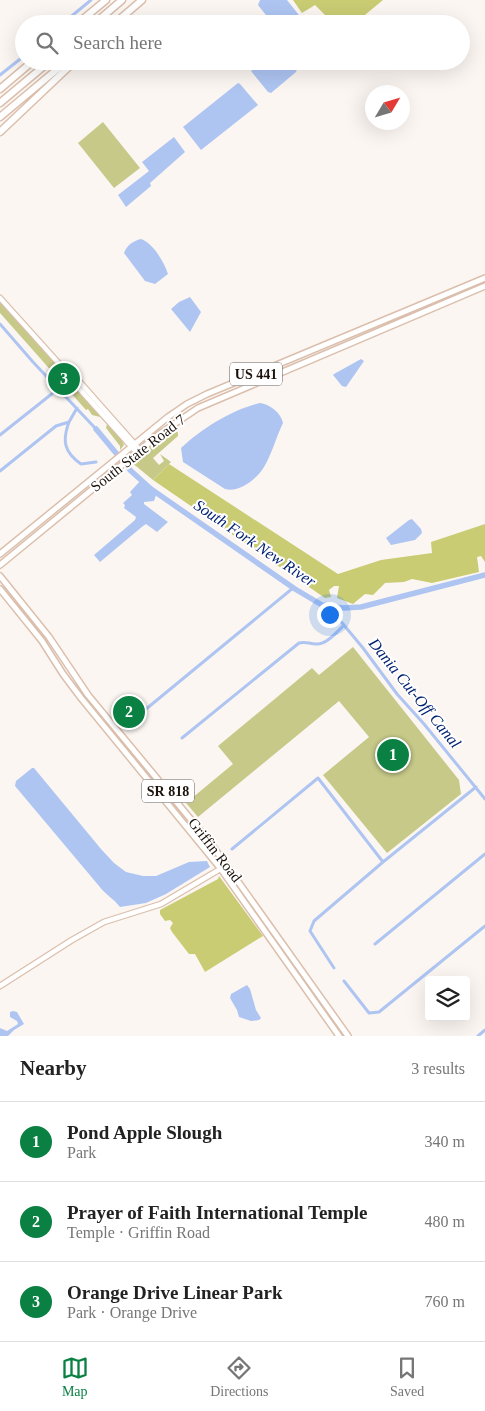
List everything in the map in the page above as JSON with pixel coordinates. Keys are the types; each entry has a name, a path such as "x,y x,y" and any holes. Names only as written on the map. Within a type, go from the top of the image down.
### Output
{"highway":[{"path":"88,15 106,0"},
{"path":"104,15 122,0"},
{"path":"124,15 142,0"},
{"path":"0,89 22,70"},
{"path":"0,103 39,70"},
{"path":"0,117 56,70"},
{"path":"0,132 65,70"}],"main road":[{"name":"South State Road 7","path":"0,554 133,445 183,407 219,389 485,278"},
{"path":"462,296 468,290 470,284"},
{"name":"South State Road 7","path":"0,565 138,451 180,419 210,402 485,286"},
{"path":"210,402 217,395 219,389"},
{"path":"63,512 64,505 69,498"},
{"name":"Griffin Road","path":"0,576 45,632 81,686 227,864 348,1036"},
{"name":"Griffin Road","path":"0,589 39,637 81,698 221,869 339,1036"}],"street":[{"path":"0,298 72,378 98,410 133,445"},
{"path":"72,378 78,380 107,411 138,451"},
{"path":"98,410 107,411"},
{"path":"0,986 104,922 161,904 227,864"}],"green space":[{"path":"293,0 383,0 365,15 325,15 315,5 302,13"},
{"path":"103,122 140,168 114,188 78,143"},
{"path":"0,301 121,438 124,445 120,450 120,446 106,428 107,424 100,417 92,415 88,409 86,410 0,313"},
{"path":"171,430 176,430 178,436 153,458 159,465 164,461 160,454 171,462 153,480 131,462"},
{"path":"169,464 338,574 381,560 432,553 431,542 485,524 485,562 481,556 477,557 479,572 432,583 412,579 404,582 385,583 373,595 365,594 353,604 337,598 339,586 334,586 329,590 331,597 325,598 153,480"},
{"path":"353,647 459,780 461,794 387,853 323,775 369,737 339,701 198,817 186,803 233,764 218,746 312,668 319,675"},
{"path":"219,876 263,936 205,972 195,954 189,954 172,932 170,928 173,923 170,920 165,921 160,914 160,910 218,879"}],"water":[{"path":"260,0 287,0 299,15 266,15 258,5"},
{"path":"297,70 271,93 268,92 251,71"},
{"path":"238,83 258,105 201,150 183,127"},
{"path":"174,137 185,152 150,183 151,186 126,207 118,195 149,171 142,162"},
{"path":"141,239 150,244 158,254 168,274 155,284 145,281 124,253 131,244"},
{"path":"190,297 201,312 190,332 171,309 179,302"},
{"path":"361,359 364,361 346,387 342,386 333,375"},
{"path":"260,403 268,405 274,410 280,416 283,423 267,462 261,472 247,484 236,489 225,489 183,462 181,448 198,434 228,415"},
{"path":"141,480 156,495 154,501 144,502 144,504 168,522 157,532 146,524 100,562 94,555 135,520 136,517 124,508 125,505 123,503 132,495 130,492"},
{"path":"412,519 421,529 422,533 415,540 391,545 386,538"},
{"path":"34,768 101,849 114,863 126,872 143,876 156,876 189,862 207,861 210,867 166,894 146,903 120,907 102,889 15,786 16,781"},
{"path":"247,985 261,1018 259,1020 251,1021 239,1017 230,998 231,994"},
{"path":"10,1012 17,1012 24,1024 8,1036 0,1036 0,1028 7,1031 18,1024 17,1021 10,1017"}],"waterway":[{"path":"73,15 91,0"},
{"path":"0,75 15,63"},
{"path":"0,324 96,429"},
{"path":"0,435 58,389"},
{"path":"0,471 56,426 69,422 77,408"},
{"path":"69,422 65,440 71,455 81,464 96,462"},
{"name":"South Fork New River","path":"96,429 131,471 151,489 295,589 322,605 343,608 361,607 485,575"},
{"path":"140,714 293,588"},
{"name":"Dania Cut-Off Canal","path":"322,605 338,618 397,694 485,799"},
{"path":"182,738 299,643 320,644 331,638 344,625"},
{"path":"232,849 318,778 383,862"},
{"path":"334,968 310,931 314,921 476,787"},
{"path":"375,944 485,854"},
{"path":"344,981 369,1013 379,1012 485,926"},
{"path":"478,1036 485,1030"}],"place":[{"name":"Orange Drive Linear Park","path":"64,379"},
{"name":"Prayer of Faith International Temple","path":"129,712"},
{"name":"Pond Apple Slough","path":"393,755"}]}
